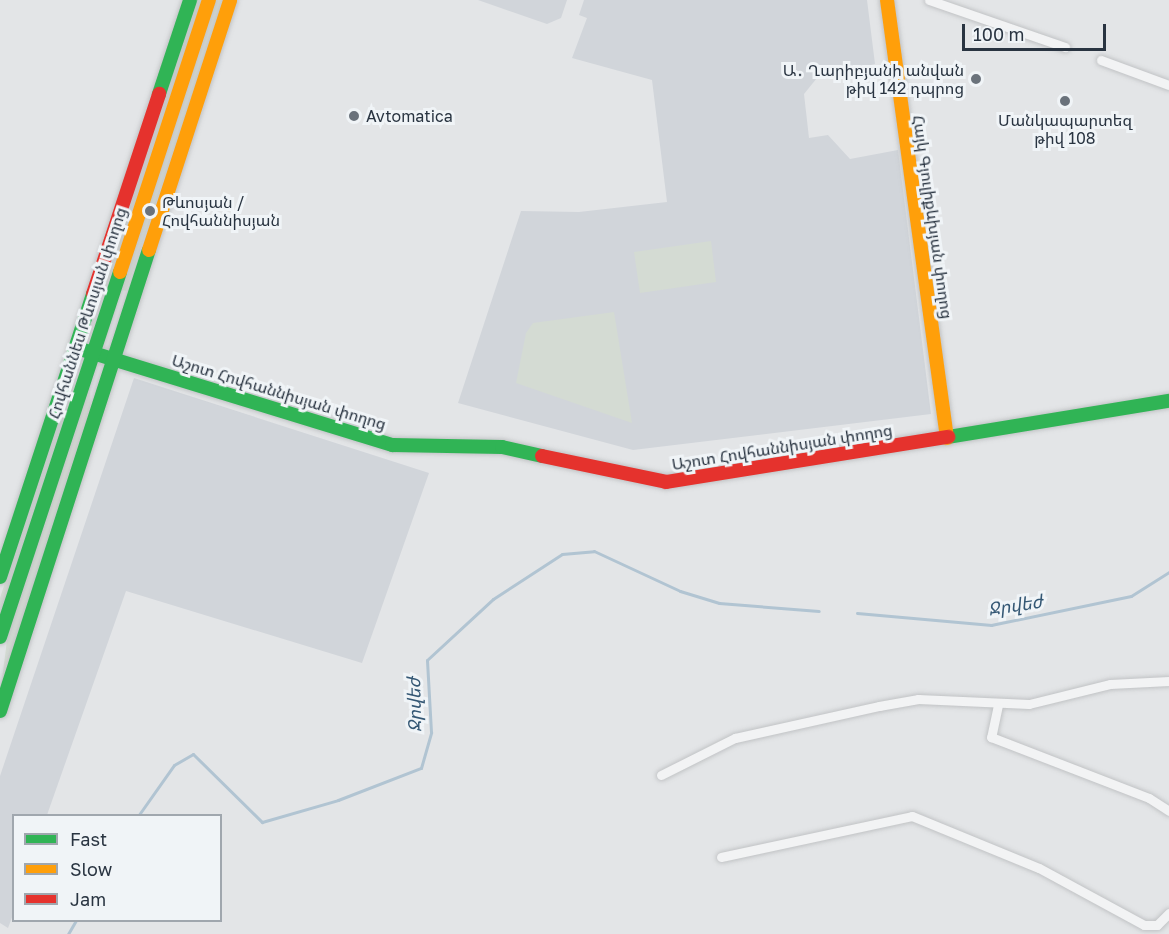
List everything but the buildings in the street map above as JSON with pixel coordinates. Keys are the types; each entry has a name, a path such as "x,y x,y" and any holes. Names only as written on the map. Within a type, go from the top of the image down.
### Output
{"street":[{"name":"Հովհաննես Թևոսյան փողոց","path":"0,577 190,0"},
{"name":"Հովհաննես Թևոսյան փողոց","path":"0,637 91,352 208,0"},
{"path":"0,711 230,0"},
{"name":"Հայկ Գյուլիքևխյան փողոց","path":"887,0 947,438"},
{"path":"929,0 1065,47"},
{"path":"1101,60 1169,85"},
{"name":"Աշոտ Հովհաննիսյան փողոց","path":"77,348 392,445 502,447 666,482 1169,401"},
{"path":"661,775 735,738 875,706 918,699 998,705 1029,704 1110,684 1169,681"},
{"path":"998,705 991,737 1149,798 1169,811"},
{"path":"721,857 912,816 1039,868 1144,925 1157,925 1169,913"}],"shaded area":[{"path":"196,0 202,0 105,295 101,294"},
{"path":"214,0 225,0 126,291 119,289"},
{"path":"478,0 567,0 561,18 547,24"},
{"path":"584,0 867,0 875,64 817,78 804,94 809,138 828,135 850,159 898,150 931,414 633,450 458,403 521,211 579,212 667,202 652,80 572,58 587,18 579,15"},
{"path":"711,241 716,282 640,293 634,252"},
{"path":"614,312 632,423 516,383 526,333 533,323"},
{"path":"134,378 429,473 362,663 126,591 47,814 12,814 12,917 8,928 0,923 0,776"},
{"path":"70,384 75,385 0,618 0,598"},
{"path":"90,388 91,421 0,695 8,633 85,390"}],"waterway":[{"name":"Ջրվեժ","path":"139,814 174,765 193,754 262,822 338,800 421,768 431,732 427,660 493,599 562,554 594,551 680,591 719,603 819,611"},
{"name":"Ջրվեժ","path":"857,613 991,625 1131,596 1169,572"},
{"name":"Ջրվեժ","path":"68,934 75,922"}],"traffic: fast":[{"path":"159,94 190,0"},
{"path":"0,711 149,250"},
{"path":"0,637 120,272"},
{"path":"0,577 93,294"},
{"path":"77,348 392,445 502,447 542,456"},
{"path":"948,437 1169,401"}],"traffic: slow":[{"path":"120,272 209,0"},
{"path":"149,250 230,0"},
{"path":"887,0 947,438"}],"traffic: jam":[{"path":"93,294 159,94"},
{"path":"542,456 666,482 948,437"}],"place":[{"name":"Ա․ Ղարիբյանի անվան թիվ 142 դպրոց","path":"976,79"},
{"name":"Մանկապարտեզ թիվ 108","path":"1065,101"},
{"name":"Avtomatica","path":"354,116"},
{"name":"Թևոսյան / Հովհաննիսյան","path":"150,211"}]}
